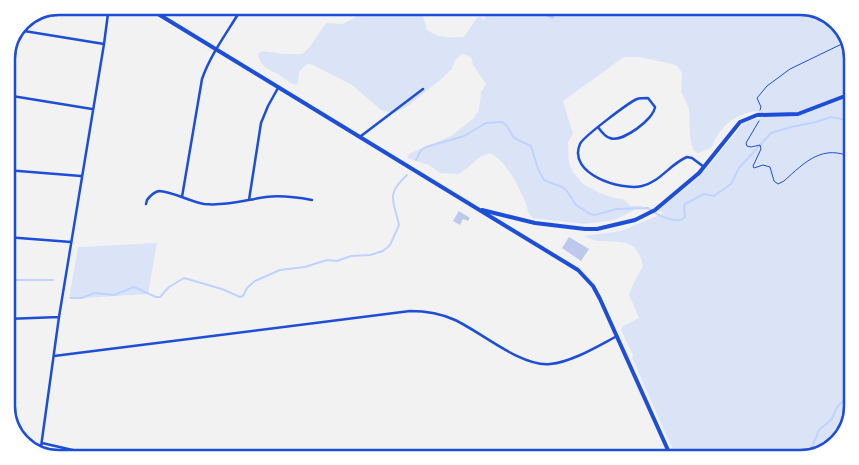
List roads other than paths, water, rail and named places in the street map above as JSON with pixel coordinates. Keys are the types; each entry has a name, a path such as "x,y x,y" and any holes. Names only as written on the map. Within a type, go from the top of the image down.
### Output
{"main road":[{"path":"160,15 578,270 596,293 668,450"},
{"path":"480,210 535,223 585,229 597,229 627,222 653,211 676,193 704,167 740,122 760,115 798,114 844,96"}],"street":[{"path":"41,447 59,317 108,15"},
{"path":"182,197 202,79 216,49 238,15"},
{"path":"25,31 104,44"},
{"path":"249,200 261,123 279,87"},
{"path":"361,136 423,89"},
{"path":"15,97 92,110"},
{"path":"598,127 611,139 626,135 652,116 655,106 648,98 638,99 598,127 580,143 578,155 580,162 589,172 612,185 630,188 650,184 686,157 692,158 704,167"},
{"path":"15,171 81,176"},
{"path":"146,204 152,194 159,191 203,204 238,203 278,196 312,200"},
{"path":"15,238 71,242"},
{"path":"54,356 410,311 434,313 455,320 529,362 548,365 566,360 617,336"},
{"path":"15,319 59,317"},
{"path":"42,443 73,450"}],"waterway":[{"path":"416,160 421,150 426,147 464,136 486,123 502,122 507,126 514,138 531,146 538,169 544,180 562,187 576,205 590,214 595,215 616,209 648,208 661,216 677,220 685,217 685,204 704,194 714,196 731,184 739,168 771,133 831,117 844,119"},
{"path":"71,298 82,298 94,293 114,295 134,287 160,297 169,287 184,278 222,289 240,297 243,296 247,288 255,281 280,270 305,267 327,260 337,261 351,256 370,255 383,251 390,245 399,225 393,193 407,175"},
{"path":"15,280 53,280"},
{"path":"811,449 819,430 831,420 838,406 844,400"}]}
